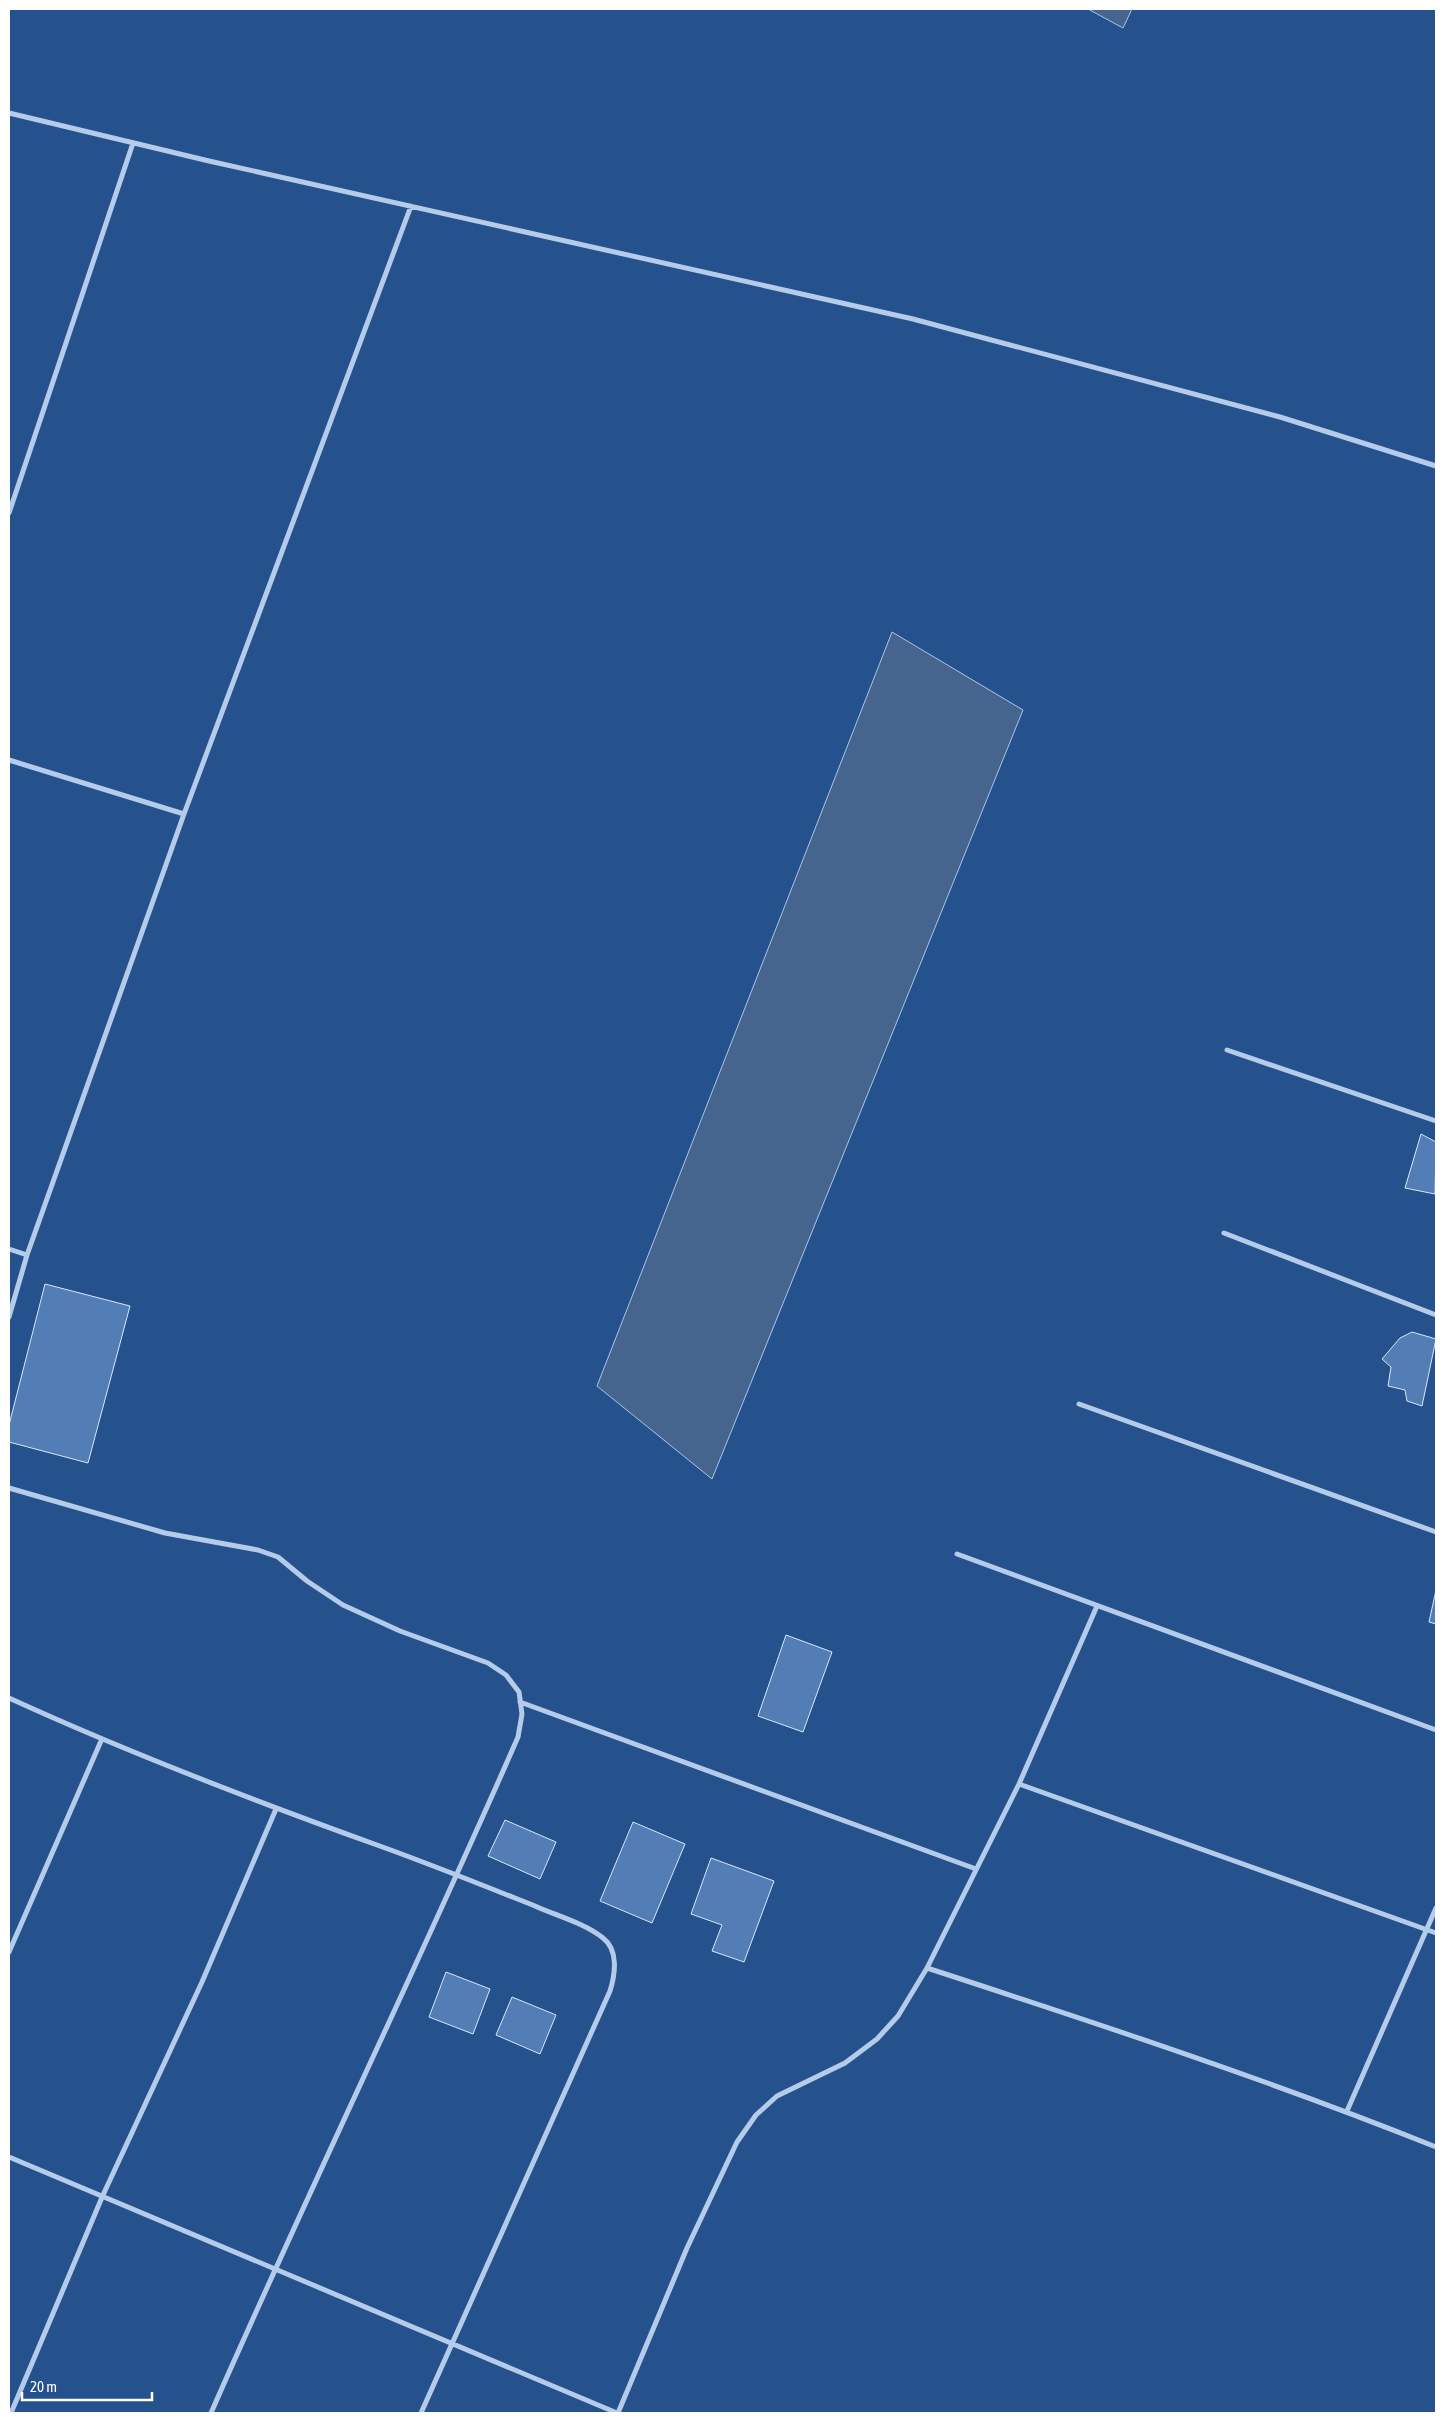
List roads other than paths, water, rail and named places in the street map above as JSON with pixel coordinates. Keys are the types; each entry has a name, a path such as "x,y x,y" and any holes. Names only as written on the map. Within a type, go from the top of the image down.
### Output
{"street":[{"path":"9,113 133,143 913,319 1280,417 1436,466"},
{"path":"9,513 133,143"},
{"path":"9,1317 27,1256 184,814 411,206"},
{"path":"9,760 184,814"},
{"path":"1227,1050 1436,1121"},
{"path":"1224,1233 1436,1315"},
{"path":"9,1249 27,1256"},
{"path":"1079,1404 1436,1532"},
{"path":"9,1488 166,1533 258,1550 278,1557 307,1581 343,1605 400,1631 488,1663 506,1675 518,1692 522,1714 518,1737 458,1874 274,2268 210,2413"},
{"path":"957,1554 1436,1730"},
{"path":"9,2157 617,2413 687,2248 737,2142 756,2115 777,2096 845,2063 877,2039 898,2016 927,1968 1019,1784 1097,1606"},
{"path":"9,1698 101,1741 276,1809 458,1874 583,1927 605,1939 614,1954 615,1975 610,1991 421,2413"},
{"path":"520,1702 976,1869"},
{"path":"9,1952 101,1741"},
{"path":"1019,1784 1436,1933"},
{"path":"11,2413 103,2195 202,1982 276,1809"},
{"path":"1347,2111 1436,1908"},
{"path":"927,1968 1136,2036 1347,2111 1436,2147"}],"water":[{"path":"1088,9 1132,9 1123,28"},
{"path":"892,632 1023,710 712,1479 597,1386"}]}
